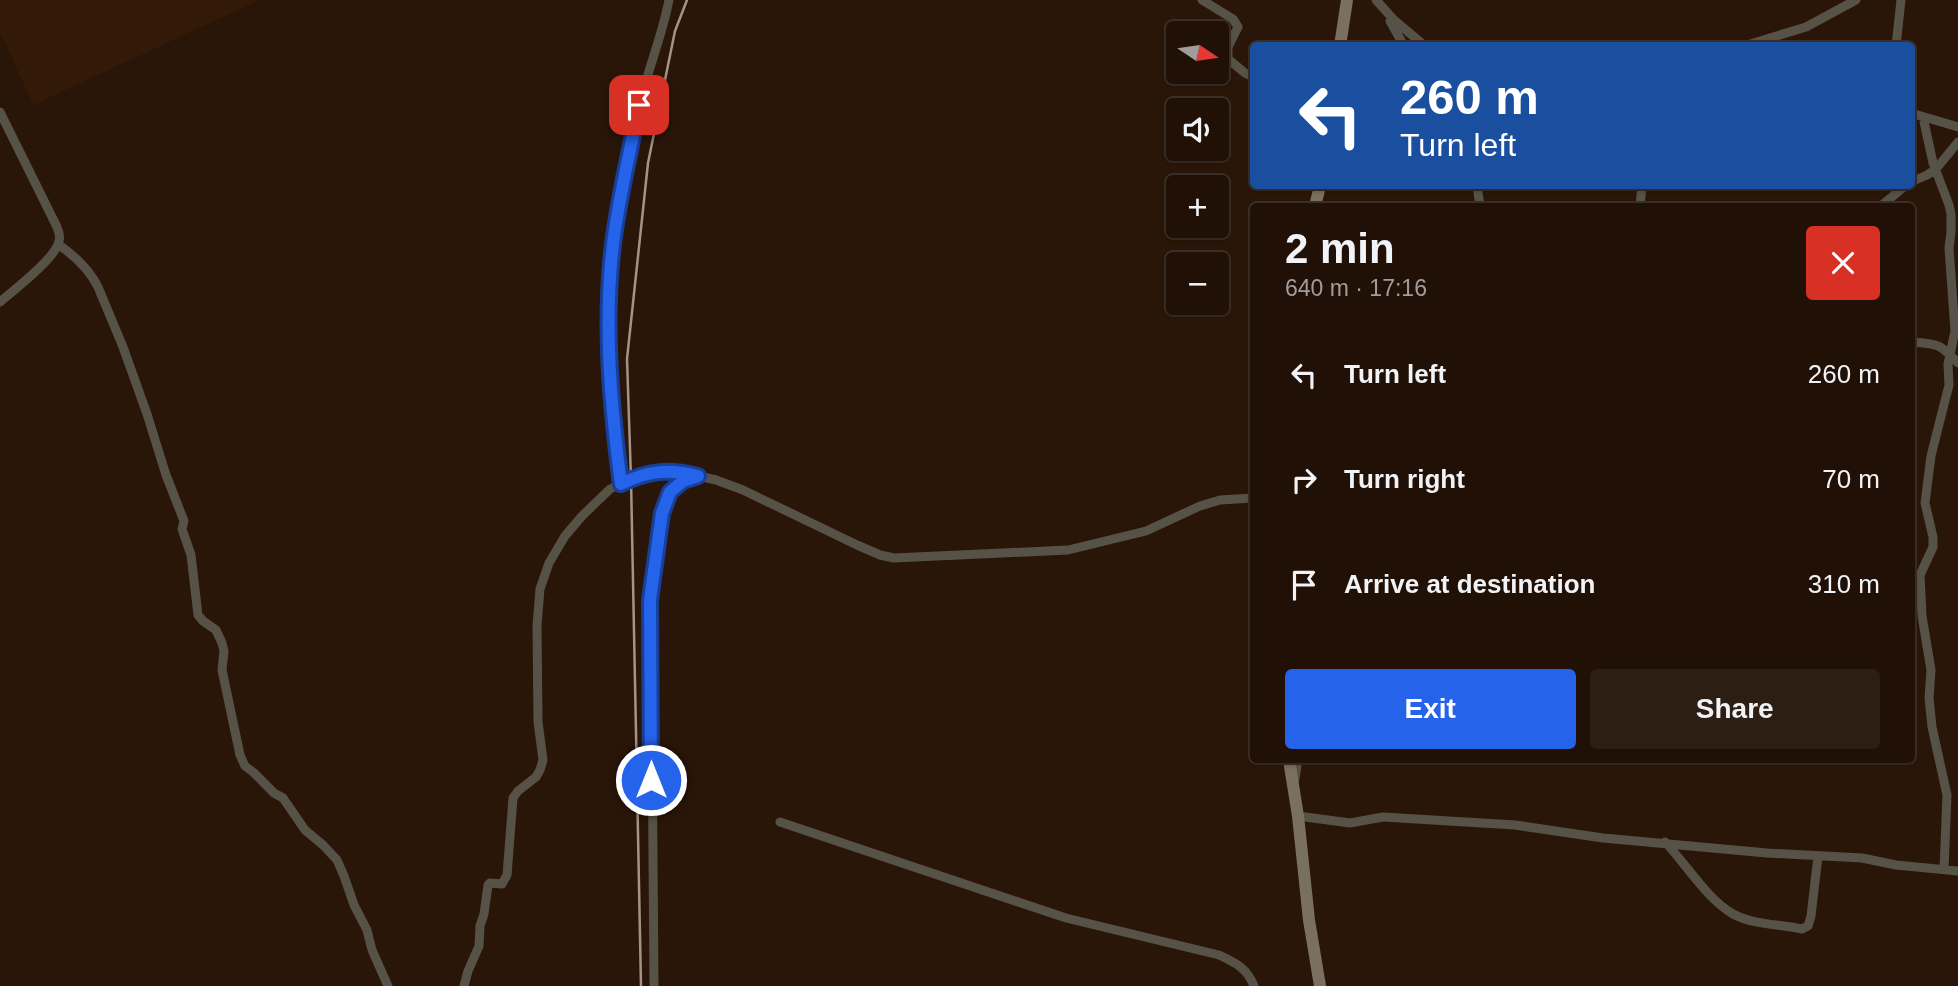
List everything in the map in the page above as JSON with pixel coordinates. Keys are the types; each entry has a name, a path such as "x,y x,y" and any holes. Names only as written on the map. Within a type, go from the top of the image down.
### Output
{"street":[{"path":"621,484 609,352 612,252 639,105 669,0"},
{"path":"1202,0 1233,19 1238,27 1228,47 1228,60 1250,76"},
{"path":"1341,42 1347,0"},
{"path":"1757,42 1806,27 1856,0"},
{"path":"1896,42 1901,0"},
{"path":"1378,2 1402,42"},
{"path":"1378,2 1420,42"},
{"path":"0,112 60,236 58,245 41,267 0,302"},
{"path":"1916,114 1958,127"},
{"path":"1916,114 1951,214 1949,248 1955,331 1948,372 1949,385 1931,456 1925,503 1933,547 1920,575 1922,615 1931,670 1929,698 1932,727 1947,794 1944,869"},
{"path":"1915,180 1936,169 1958,142"},
{"path":"1885,203 1901,189"},
{"path":"58,245 78,260 93,277 147,414 184,521 182,529 191,555 198,615 216,630 222,643 222,670 240,755 245,766 283,798 305,830 337,860 388,986"},
{"path":"1915,342 1939,345 1958,363"},
{"path":"464,986 477,954 488,885 502,884 505,881 513,798 536,778 543,760 538,722 537,625 540,589 549,563 565,536 610,489 652,472 677,471 716,480 743,490 880,555 894,558 1068,550 1146,531 1200,506 1220,500 1250,498"},
{"path":"654,986 650,600 662,513 670,492 683,481 698,476"},
{"path":"1289,763 1320,986"},
{"path":"1293,785 1297,777 1298,763"},
{"path":"1298,816 1350,822 1383,817 1515,825 1590,836 1862,859 1958,871"},
{"path":"780,822 1066,918 1219,956 1236,962 1248,972 1254,986"},
{"path":"1665,842 1712,896 1731,913 1761,922 1802,929 1808,926 1811,916 1818,856"}],"shaded area":[{"path":"0,0 260,0 33,105 0,32"}],"railway":[{"path":"641,986 627,359 648,163 675,31 687,0"}],"route":[{"path":"639,105 612,252 609,309 614,429 621,484 652,472 677,471 698,476 683,481 670,492 662,513 650,600 651,780"}]}
